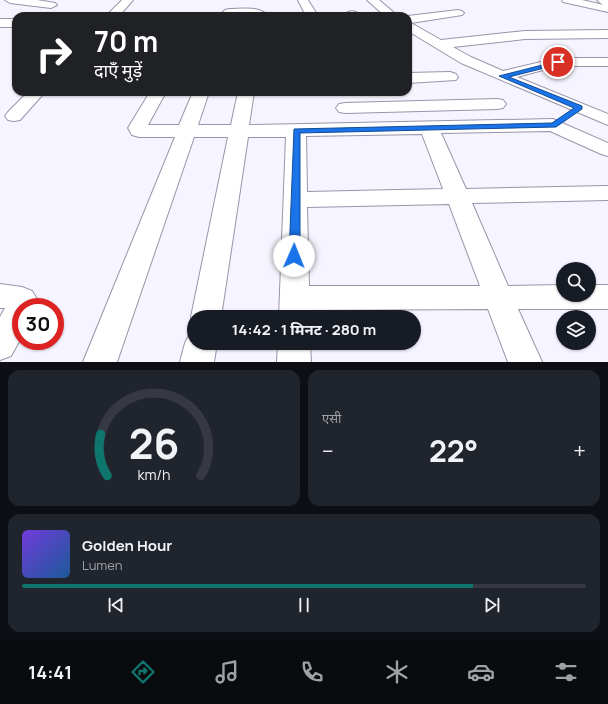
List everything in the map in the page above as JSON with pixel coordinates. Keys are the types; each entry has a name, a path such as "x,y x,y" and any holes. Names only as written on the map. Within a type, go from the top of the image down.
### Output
{"street":[{"path":"10,0 56,2"},
{"path":"116,12 128,0"},
{"path":"229,12 232,0"},
{"path":"304,0 310,12"},
{"path":"372,0 387,12"},
{"path":"567,0 608,10"},
{"path":"602,0 608,4"},
{"path":"42,12 56,2"},
{"path":"412,19 458,13"},
{"path":"412,28 466,60 608,120"},
{"path":"440,44 526,35 608,34"},
{"path":"502,76 558,62 608,62"},
{"path":"412,78 450,77"},
{"path":"14,116 33,96"},
{"path":"156,96 137,128 139,131 240,132 553,125 608,150"},
{"path":"100,362 200,96"},
{"path":"207,310 245,96"},
{"path":"349,130 343,100 497,104"},
{"path":"553,125 579,108"},
{"path":"430,128 525,362"},
{"path":"296,131 294,308 498,297 608,297"},
{"path":"295,200 608,192"},
{"path":"0,296 22,299 20,311 0,346"},
{"path":"198,362 200,350"},
{"path":"294,350 294,362"}],"route":[{"path":"294,256 296,131 553,125 579,108 502,76 558,62"}]}
